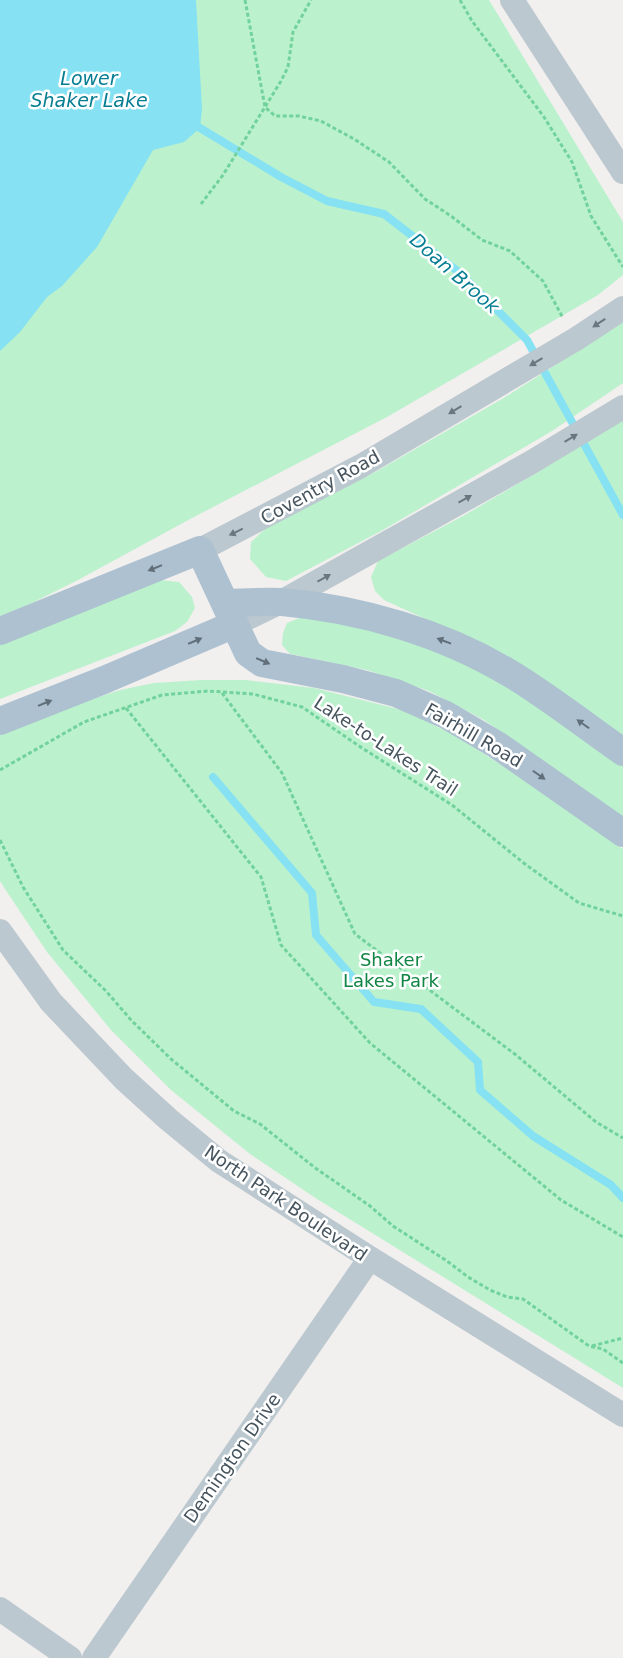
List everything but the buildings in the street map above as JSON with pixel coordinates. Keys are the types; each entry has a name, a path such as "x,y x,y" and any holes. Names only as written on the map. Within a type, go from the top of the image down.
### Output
{"main road":[{"name":"Fairhill Road","path":"200,550 248,653 262,663 343,679 396,694 446,715 497,745 623,834"},
{"name":"Coventry Road","path":"0,631 200,550"},
{"path":"0,721 104,680 230,614 281,602 372,616 478,656 512,675 623,752"}],"street":[{"path":"512,0 623,172"},
{"name":"Coventry Road","path":"200,550 361,466 576,339 623,308"},
{"path":"281,602 530,464 623,407"},
{"name":"North Park Boulevard","path":"0,931 51,1002 124,1079 168,1119 219,1161 370,1258 623,1415"},
{"name":"Demington Drive","path":"94,1658 370,1258"},
{"path":"0,1609 70,1658"}],"path":[{"path":"245,0 265,107 275,116 299,116 321,121 354,138 389,162 425,199 482,240 510,251 543,280 563,318"},
{"path":"201,204 223,175 288,67 293,32 311,0"},
{"path":"460,0 472,21 544,117 572,162 591,216 623,267"},
{"name":"Lake-to-Lakes Trail","path":"0,770 84,722 162,695 208,691 254,694 302,708 452,805 526,864 579,903 623,916"},
{"path":"222,692 282,773 355,934 516,1055 596,1122 623,1138"},
{"path":"126,708 261,876 280,945 370,1043 560,1200 623,1237"},
{"path":"0,840 23,887 63,950 171,1059 234,1111 260,1124 314,1167 370,1206 393,1226 468,1277 490,1290 507,1297 523,1299 589,1346 603,1349 623,1363"},
{"path":"589,1346 623,1338"}],"green space":[{"path":"0,0 489,0 623,222 623,275 598,295 387,417 192,518 78,580 30,604 0,616"},
{"path":"623,322 623,383 552,431 383,530 286,581 266,577 250,559 251,542 267,527 377,471 502,399"},
{"path":"623,417 623,737 467,638 384,600 375,591 371,577 378,561 463,516 538,472"},
{"path":"159,580 179,582 192,597 195,608 187,622 175,631 0,699 0,644"},
{"path":"302,617 359,626 437,649 512,689 623,765 623,817 484,720 429,691 367,670 290,654 282,645 283,633 287,623"},
{"name":"Shaker Lakes Park","path":"246,680 314,688 406,711 458,737 623,849 623,1388 317,1199 250,1154 171,1090 111,1030 47,952 0,881 0,730 120,690 154,683"}],"water":[{"name":"Lower Shaker Lake","path":"0,0 196,0 202,109 200,128 184,142 153,150 97,247 62,286 47,297 20,332 0,351"}],"waterway":[{"name":"Doan Brook","path":"200,128 281,177 327,201 384,214 460,273 527,340 623,515"},
{"path":"213,777 312,893 316,935 374,1002 421,1009 478,1062 480,1090 533,1136 611,1185 623,1198"}]}
